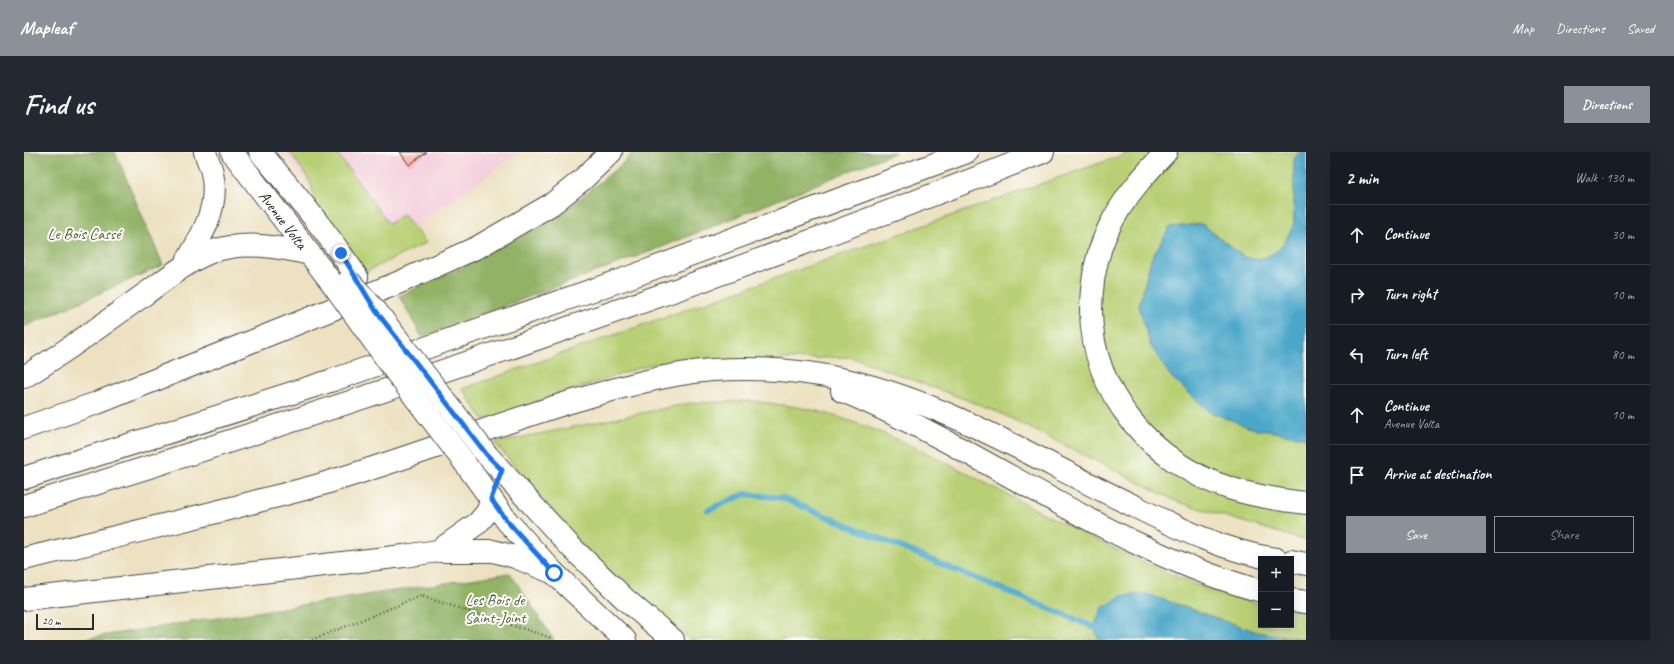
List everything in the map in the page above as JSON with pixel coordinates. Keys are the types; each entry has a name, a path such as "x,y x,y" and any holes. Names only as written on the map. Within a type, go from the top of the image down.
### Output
{"main road":[{"path":"184,266 206,227 212,205 214,190 213,173 205,152"},
{"name":"Avenue Volta","path":"232,152 310,254 347,282"},
{"name":"Avenue Volta","path":"260,152 321,226 341,253 347,282"},
{"path":"24,428 97,403 294,325 400,282 478,247 552,204 582,180 612,152"},
{"path":"24,478 340,378 644,272 967,152"},
{"path":"24,506 346,404 624,308 800,245 1043,152"},
{"path":"1166,152 1129,194 1113,219 1101,246 1094,269 1091,295 1091,322 1094,344 1103,374 1114,398 1130,420 1147,439 1186,468 1228,488 1257,495 1306,503"},
{"path":"24,377 184,266 211,252 242,246 285,248 310,254"},
{"path":"347,282 376,311 487,455 530,503 570,546 626,600 673,640"},
{"path":"347,282 398,374 507,521 554,573 625,640"},
{"path":"24,559 317,486 517,419 643,382 709,371 746,369 778,370 820,375 851,381 920,403 999,438 1192,535 1259,556"},
{"path":"778,370 854,395 970,454 1130,541 1227,582 1258,591"},
{"path":"438,551 478,522 488,511 502,470"},
{"path":"24,599 438,551 502,552 554,573"},
{"path":"1294,562 1306,564"},
{"path":"1294,600 1306,602"}],"path":[{"path":"312,640 421,596 548,637 551,640"}],"shaded area":[{"path":"283,152 520,152 370,259"}],"green space":[{"name":"Le Bois Cassé","path":"24,152 115,152 163,265 24,327"},
{"path":"290,152 336,152 389,224 403,214 426,243 365,272 316,204 310,181"},
{"path":"633,152 896,152 662,247 422,337 399,296 465,266 563,212 621,165"},
{"path":"1131,152 1300,152 1294,159 1294,223 1286,240 1276,252 1259,260 1244,257 1202,224 1300,437 1306,437 1306,541 1178,502 994,410 851,357 651,364 484,420 462,389"},
{"path":"751,401 790,406 828,414 876,431 899,440 945,462 1074,529 1152,566 1213,591 1258,603 1258,628 1294,628 1294,611 1306,613 1306,639 1257,632 1147,594 1094,627 1099,640 690,640 613,576 571,533 495,443 691,403"},
{"name":"Les Bois de Saint-Joint","path":"510,573 554,640 74,640"}],"water":[{"path":"1300,152 1306,152 1306,437 1251,428 1210,412 1171,377 1150,345 1139,306 1151,259 1170,227 1202,224 1244,257 1259,260 1276,252 1286,240 1294,223 1294,159"},
{"path":"1147,594 1257,632 1306,640 1099,640 1094,627 1101,609 1121,596"}],"building":[{"path":"400,152 427,152 409,165"}],"waterway":[{"path":"708,510 745,494 782,498 1101,630"}],"route":[{"path":"341,253 357,277 376,311 487,455 502,470 491,499 507,521 554,573"}]}
